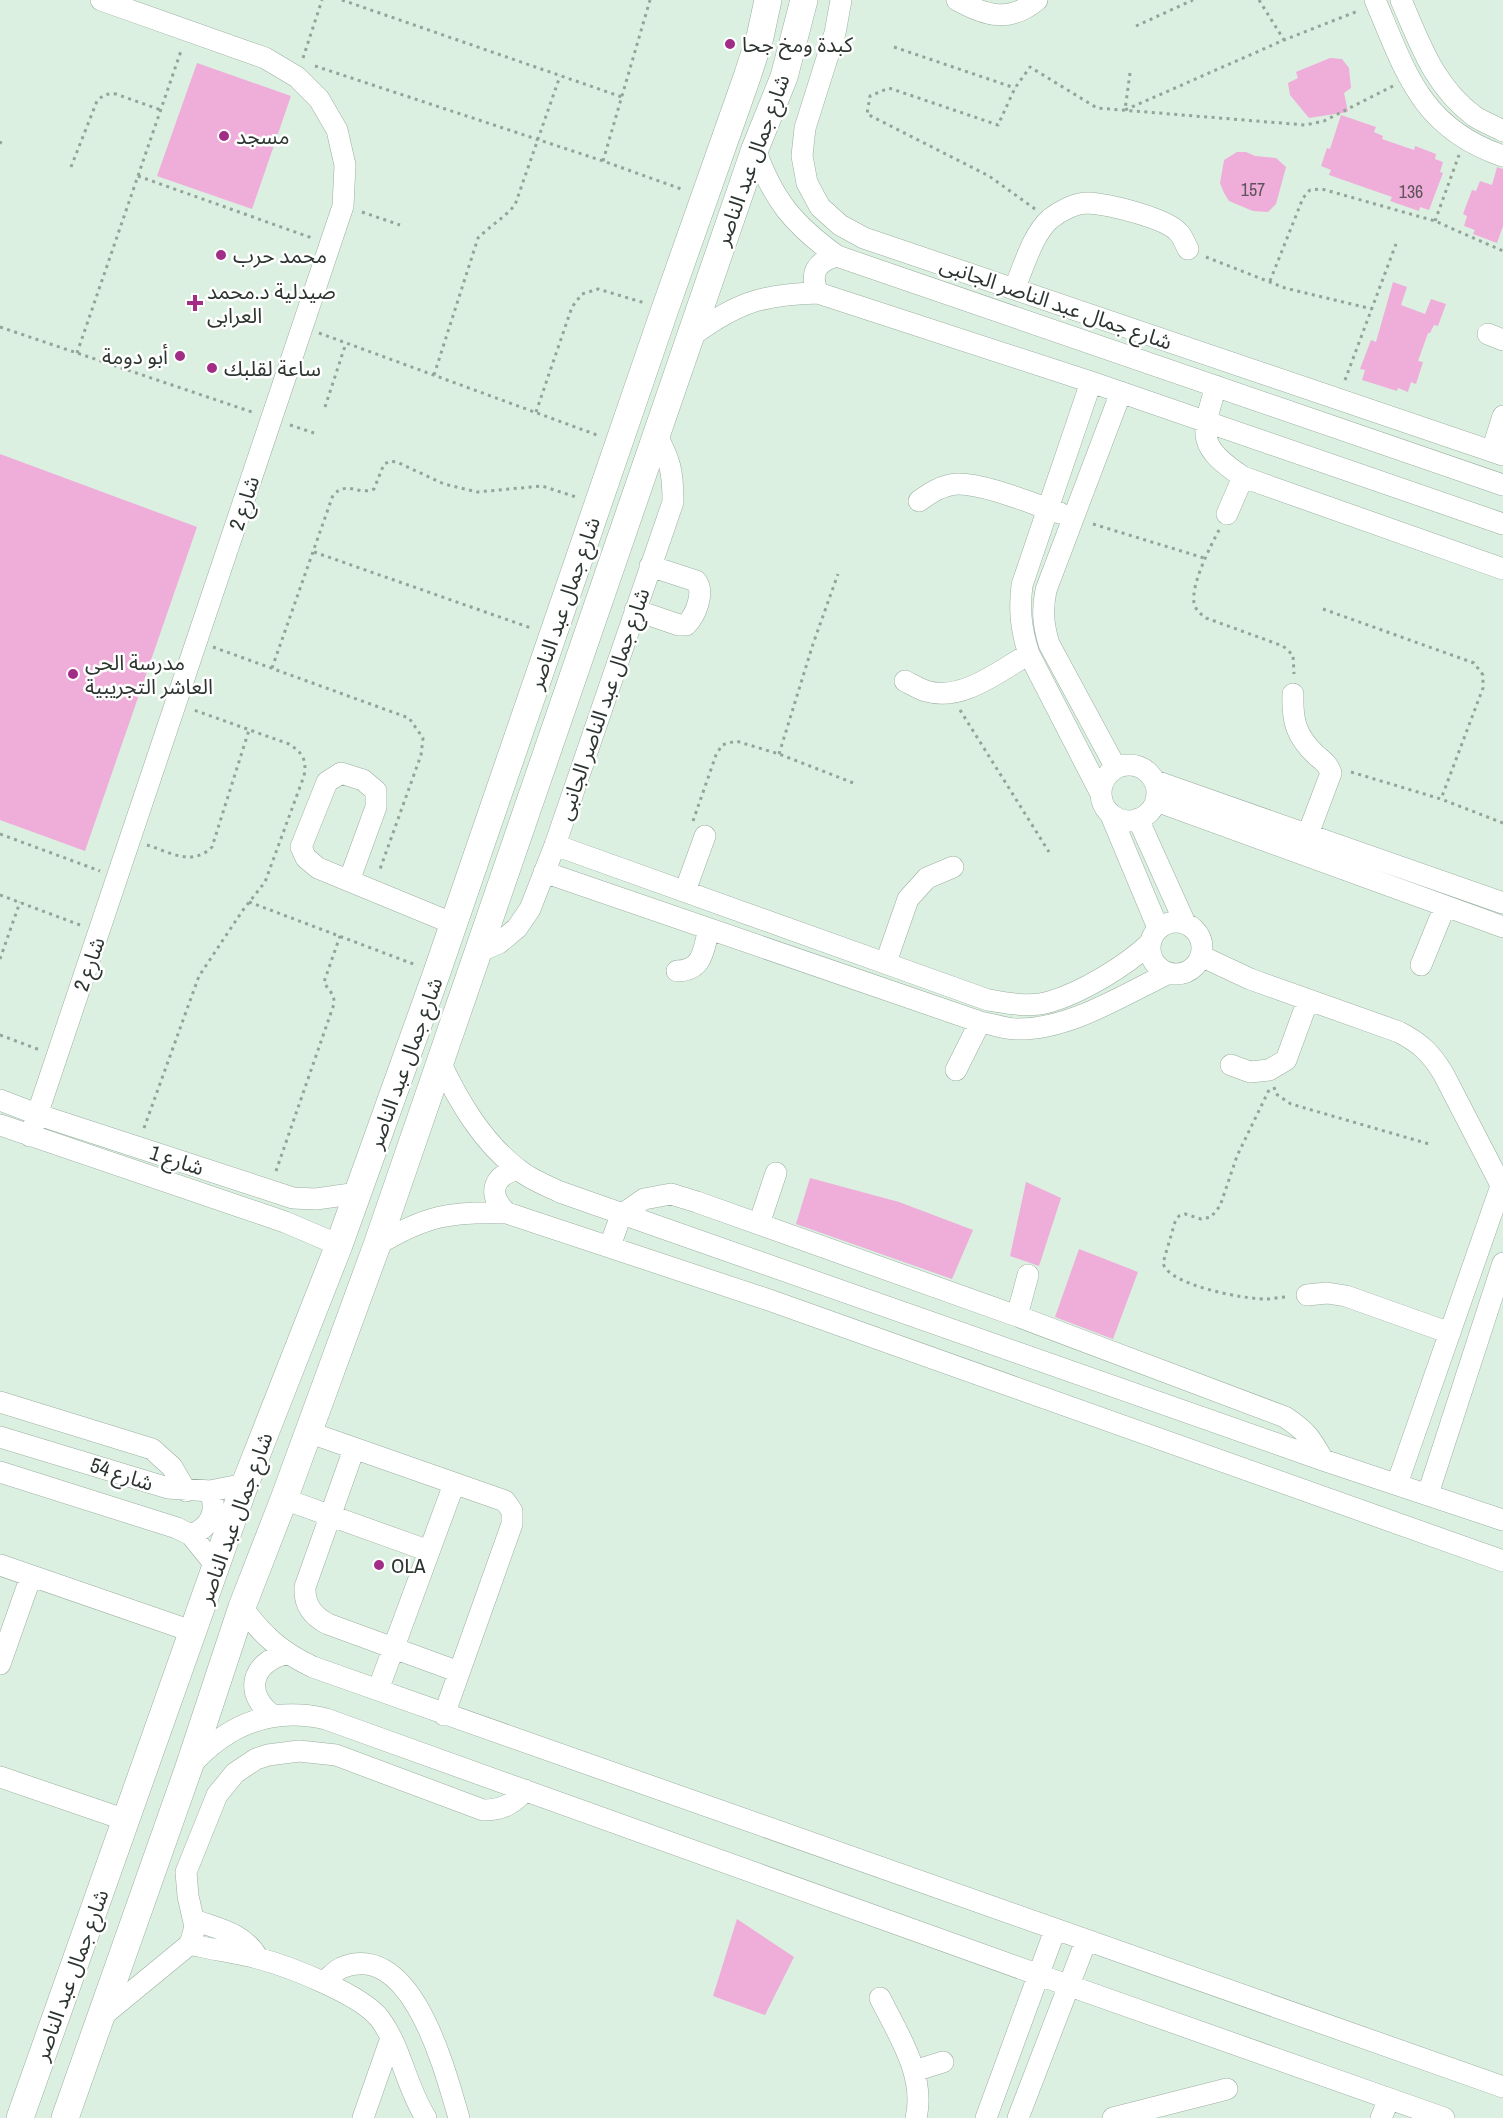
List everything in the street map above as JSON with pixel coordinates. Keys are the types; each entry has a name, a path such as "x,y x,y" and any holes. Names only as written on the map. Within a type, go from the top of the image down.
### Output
{"main road":[{"name":"شارع جمال عبد الناصر","path":"20,2118 245,1484 339,1245 438,972 760,37 768,0"},
{"name":"شارع جمال عبد الناصر","path":"65,2118 189,1767 242,1607 377,1245 655,433 754,149 784,76 804,0"}],"street":[{"name":"شارع 2","path":"30,1136 39,1115 343,206 345,165 337,130 300,70 101,0"},
{"name":"شارع جمال عبد الناصر الجانبى","path":"841,0 835,33 805,128 802,147 807,183 820,207 840,225 864,238 1498,453"},
{"path":"957,0 978,12 1004,15 1026,9 1037,0"},
{"path":"1401,0 1430,67 1450,94 1476,117 1503,131"},
{"path":"1375,2 1408,78 1430,111 1465,139 1503,156"},
{"path":"754,149 765,177 779,202 798,225 837,256 1503,485"},
{"path":"1014,289 1040,231 1049,220 1067,208 1087,203 1142,214 1179,232 1188,249"},
{"path":"818,293 814,284 814,274 819,265 837,256"},
{"path":"689,338 717,316 748,302 782,294 818,293 1121,392 1503,524"},
{"path":"1091,382 1022,585 1019,608 1022,632 1029,654 1101,794 1105,808 1123,820 1138,819 1145,815 1155,791 1150,773 1142,768 1124,765 1116,768 1105,778 1101,794"},
{"path":"1216,386 1205,421 1206,440 1213,454 1243,477 1503,569"},
{"path":"1116,768 1049,644 1043,626 1042,608 1046,590 1121,392"},
{"path":"1498,453 1503,416"},
{"name":"شارع جمال عبد الناصر الجانبى","path":"478,952 500,943 518,928 530,909 555,844 673,502 673,478 667,454 655,433"},
{"path":"1227,514 1243,477"},
{"path":"919,501 936,490 955,484 975,486 1074,518"},
{"path":"635,610 679,625 686,625 691,620 701,592 696,581 650,566"},
{"path":"905,681 926,692 950,693 972,686 1029,654"},
{"path":"1293,694 1292,716 1300,736 1329,765 1331,773 1308,834"},
{"path":"349,881 376,807 376,791 363,780 341,774 327,782 301,847 306,858 318,868 349,881 373,891 454,924"},
{"path":"1155,791 1308,834 1503,903"},
{"path":"1155,791 1503,927"},
{"path":"555,844 988,1000 1018,1005 1048,1003 1076,991 1127,963 1154,935 1166,923 1176,921 1194,928 1202,946 1201,956 1197,963 1184,973 1169,973 1160,969 1153,962 1149,952 1154,935 1110,813"},
{"path":"1138,819 1185,923"},
{"path":"685,891 705,836"},
{"path":"886,962 908,899 927,878 953,867"},
{"path":"544,872 980,1022 1016,1029 1052,1026 1086,1013 1169,973"},
{"path":"1421,964 1445,906"},
{"path":"781,954 790,928"},
{"path":"677,971 689,970 698,964 709,929"},
{"path":"1201,956 1250,979 1399,1032 1417,1041 1432,1055 1443,1073 1502,1187 1397,1484"},
{"path":"1231,1065 1250,1072 1269,1070 1286,1060 1308,1000"},
{"path":"956,1070 980,1022"},
{"path":"440,1062 454,1093 473,1121 518,1169 560,1192 1323,1460 1503,1520"},
{"name":"شارع 1","path":"0,1100 39,1115 293,1197 315,1199 358,1193"},
{"name":"شارع 1","path":"0,1125 285,1222 339,1245"},
{"path":"507,1213 498,1204 494,1193 497,1181 506,1172 518,1169"},
{"path":"759,1224 776,1173"},
{"path":"610,1246 621,1215 644,1198 671,1194 1017,1316 1285,1417 1302,1428 1323,1460"},
{"path":"377,1245 406,1227 438,1216 472,1212 507,1213 769,1300 1503,1561"},
{"path":"1428,1494 1503,1263"},
{"path":"769,1300 780,1269"},
{"path":"1017,1316 1028,1275"},
{"path":"1307,1295 1327,1293 1346,1296 1447,1340 1473,1354"},
{"path":"0,1402 152,1449 172,1467 186,1491"},
{"path":"308,1432 505,1501 509,1506 513,1517 444,1715"},
{"name":"شارع 54","path":"0,1437 168,1488 210,1491 245,1484"},
{"path":"354,1449 305,1587 310,1609 327,1624 459,1672"},
{"name":"شارع 54","path":"0,1472 163,1522 191,1535 209,1554 216,1566"},
{"path":"378,1690 454,1484"},
{"path":"191,1535 207,1526 212,1518 214,1509 210,1491"},
{"path":"284,1499 429,1551"},
{"path":"0,1565 194,1632"},
{"path":"0,1664 31,1576"},
{"path":"242,1607 254,1624 286,1654 313,1667 1503,2087"},
{"path":"274,1716 264,1709 257,1698 255,1680 264,1664 274,1656 286,1654"},
{"path":"189,1767 206,1748 226,1733 249,1722 274,1716 300,1715 326,1719 1069,1986 1385,2109 1444,2118"},
{"path":"100,2018 190,1944 194,1934 194,1920 188,1896 186,1872 217,1795 235,1773 256,1760 268,1755 299,1751 336,1755 483,1810 493,1810 510,1804 525,1790"},
{"path":"0,1777 126,1820"},
{"path":"194,1920 238,1936 250,1946 258,1958"},
{"path":"986,2118 1055,1930"},
{"path":"998,2088 1022,2109 1086,1941"},
{"path":"190,1944 258,1958 323,1982 361,2001 379,2017 392,2038 410,2090 426,2118"},
{"path":"323,1982 339,1968 360,1962 381,1967 397,1980 420,2011 434,2040 459,2118"},
{"path":"880,1998 914,2072 919,2105 916,2118"},
{"path":"363,2118 392,2038"},
{"path":"914,2072 943,2062"},
{"path":"1113,2118 1227,2089"}],"path":[{"path":"322,0 300,70 539,140 705,197"},
{"path":"342,0 622,97"},
{"path":"603,161 650,0"},
{"path":"1136,26 1193,0"},
{"path":"1259,0 1284,40"},
{"path":"1125,110 1375,2"},
{"path":"77,353 188,31"},
{"path":"894,47 1015,88"},
{"path":"1049,220 989,176 867,114 870,96 889,88 998,124 1015,88 1030,68 1097,108 1305,125 1324,121 1408,78"},
{"path":"1125,110 1130,73"},
{"path":"434,375 478,238 490,226 504,218 515,205 560,76"},
{"path":"71,167 97,101 102,96 109,93 116,94 161,110"},
{"path":"0,144 2,139"},
{"path":"1435,221 1465,139"},
{"path":"138,176 331,245"},
{"path":"1270,281 1303,198 1310,190 1322,189 1435,221 1503,251"},
{"path":"343,206 400,225"},
{"path":"1338,399 1396,244"},
{"path":"1188,249 1285,288 1372,309"},
{"path":"536,412 572,307 582,294 598,289 665,309"},
{"path":"0,327 314,433"},
{"path":"303,327 619,442"},
{"path":"325,407 346,343"},
{"path":"272,668 333,495 340,488 346,487 366,492 374,489 384,464 391,461 399,463 444,484 477,492 542,486 598,504"},
{"path":"1227,514 1204,558 1194,604 1198,612 1206,618 1283,646 1293,655 1293,694"},
{"path":"1074,518 1204,558"},
{"path":"313,552 552,636"},
{"path":"779,754 813,644 838,574"},
{"path":"1323,609 1474,663 1483,675 1483,688 1441,799"},
{"path":"198,641 410,718 423,738 421,755 373,891"},
{"path":"950,693 1049,852"},
{"path":"137,1147 198,976 265,882 304,776 306,763 301,752 289,744 177,704"},
{"path":"131,839 187,858 197,858 206,854 212,847 249,730"},
{"path":"705,836 706,828 692,821 716,755 722,745 736,741 779,754 856,784"},
{"path":"1329,765 1441,799 1503,823"},
{"path":"0,834 118,878"},
{"path":"0,895 100,933"},
{"path":"0,959 20,902"},
{"path":"249,902 438,972"},
{"path":"270,1190 334,1004 332,993 324,982 340,936"},
{"path":"0,1035 58,1056"},
{"path":"1307,1295 1263,1299 1204,1289 1171,1274 1164,1269 1163,1263 1175,1222 1179,1216 1185,1214 1201,1219 1211,1217 1220,1206 1237,1156 1273,1083 1276,1094 1291,1104 1430,1144"}],"building":[{"path":"1330,58 1342,59 1349,68 1351,88 1344,93 1348,112 1309,118 1290,95 1288,83 1298,78 1296,72"},
{"name":"مسجد","path":"197,63 291,96 252,209 157,176"},
{"path":"1341,115 1376,127 1374,132 1383,136 1382,139 1414,150 1415,146 1436,154 1435,159 1443,162 1440,172 1443,173 1429,210 1420,207 1419,211 1390,201 1392,197 1329,175 1331,170 1321,166 1327,148 1330,149"},
{"path":"1237,152 1276,158 1286,167 1276,204 1268,212 1253,211 1229,201 1224,193 1220,183 1224,160"},
{"path":"1497,167 1503,169 1503,226 1497,243 1473,234 1475,230 1464,226 1467,216 1463,214 1472,190 1476,191 1480,181 1492,185"},
{"path":"1393,282 1407,287 1401,305 1425,314 1431,299 1446,304 1438,326 1434,325 1428,333 1418,361 1423,362 1416,384 1411,382 1408,392 1398,388 1397,391 1362,380 1365,370 1360,369 1371,340 1376,342"},
{"name":"مدرسة الحى العاشر التجريبية","path":"0,454 197,527 85,851 0,820"},
{"path":"810,1178 899,1202 973,1230 952,1279 796,1224"},
{"path":"1026,1182 1061,1198 1039,1266 1010,1256"},
{"path":"1079,1249 1138,1272 1113,1339 1055,1317"},
{"path":"737,1919 794,1957 765,2015 713,1996"}],"place":[{"name":"كبدة ومخ جحا","path":"730,44"},
{"name":"مسجد","path":"224,136"},
{"name":"محمد حرب","path":"221,255"},
{"name":"صيدلية د.محمد العرابى","path":"195,303"},
{"name":"أبو دومة","path":"180,356"},
{"name":"ساعة لقلبك","path":"212,368"},
{"name":"مدرسة الحى العاشر التجريبية","path":"73,674"},
{"name":"OLA","path":"379,1565"}]}
